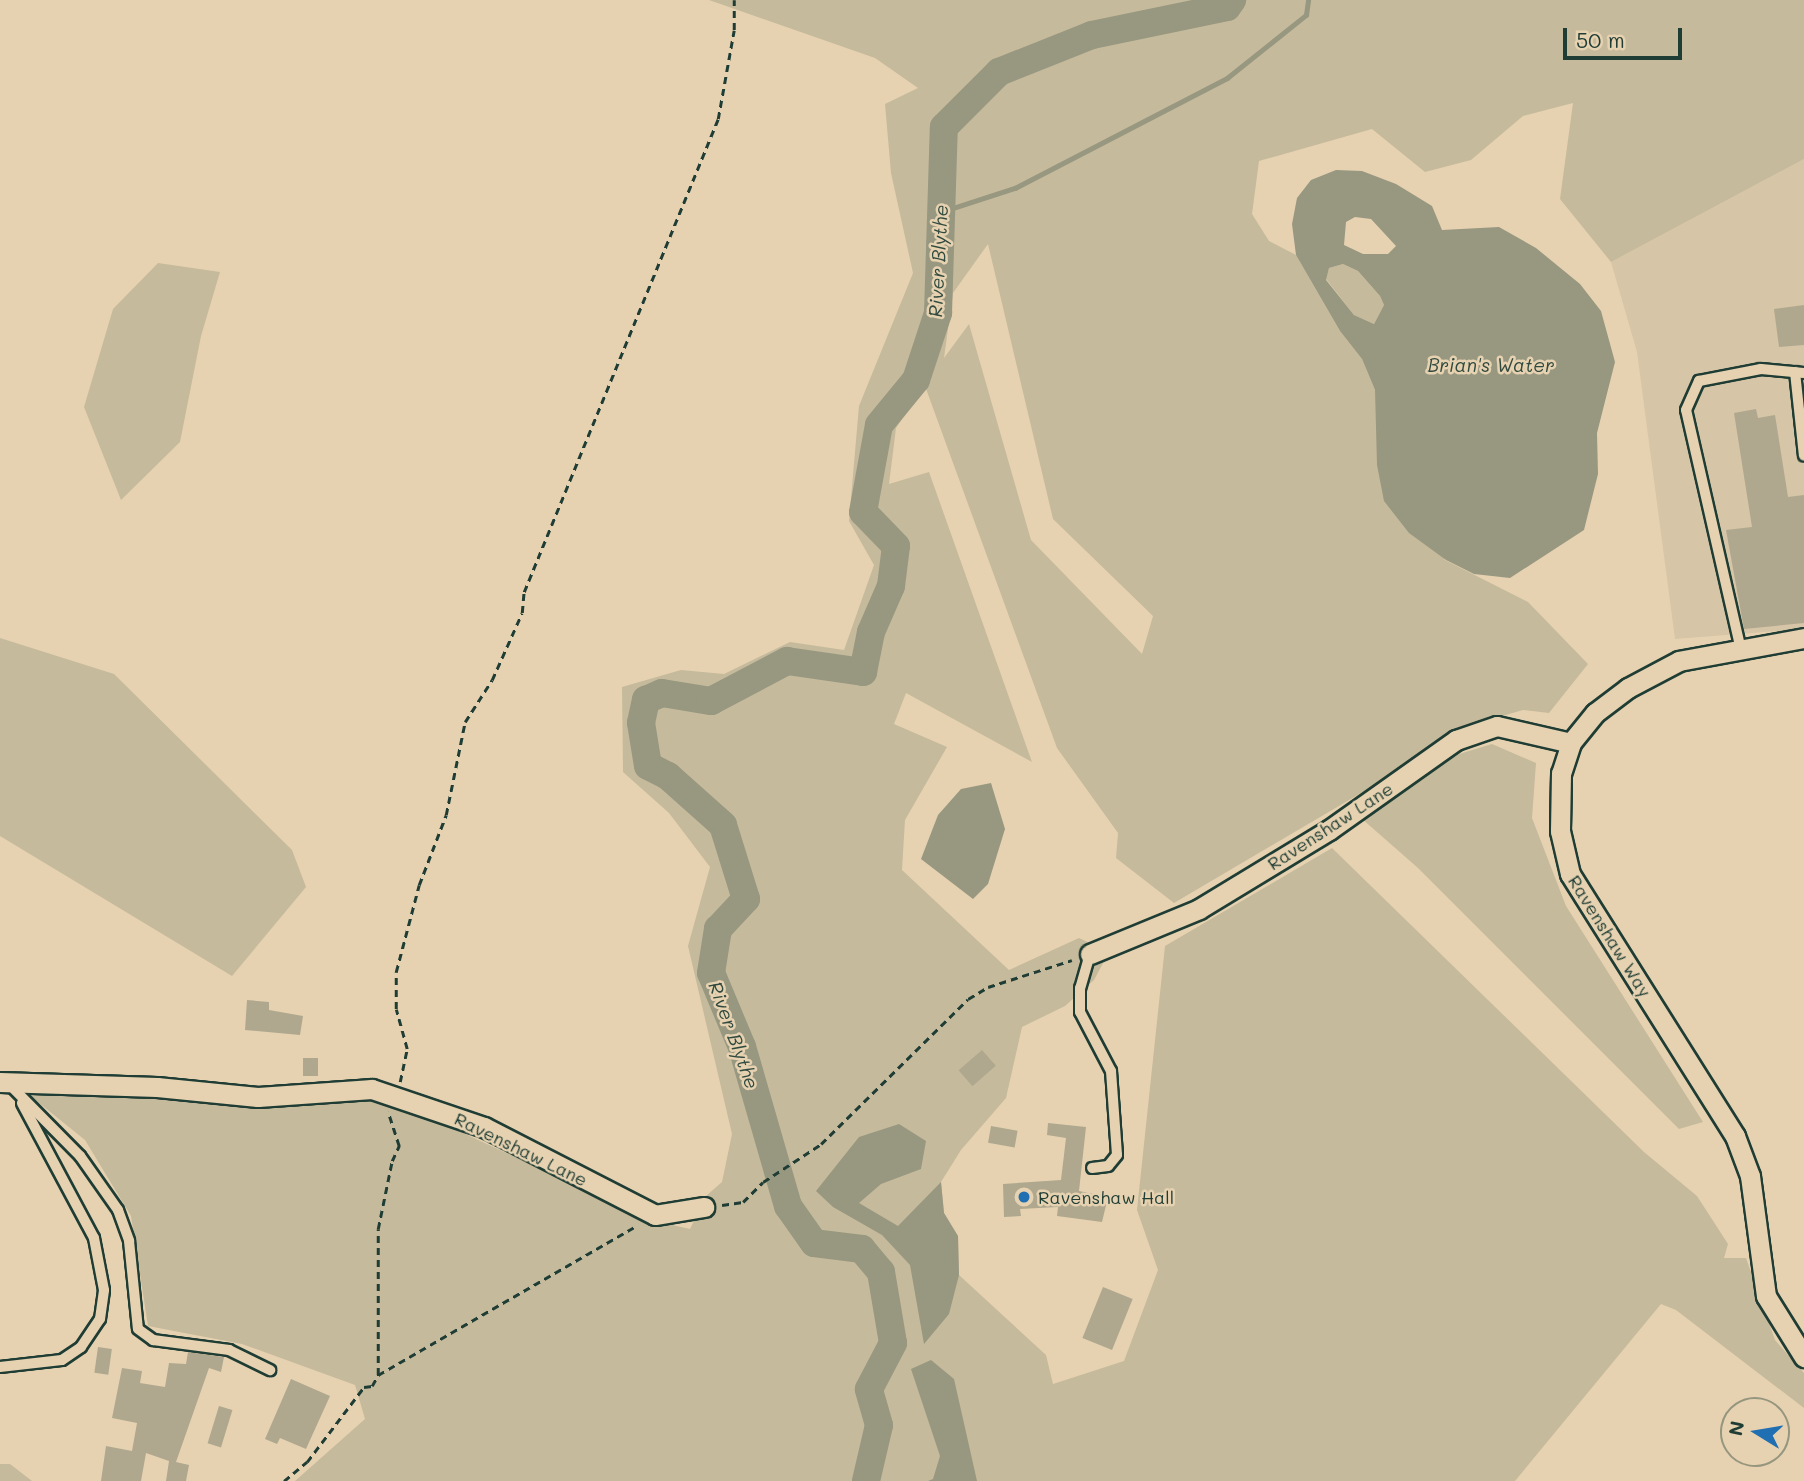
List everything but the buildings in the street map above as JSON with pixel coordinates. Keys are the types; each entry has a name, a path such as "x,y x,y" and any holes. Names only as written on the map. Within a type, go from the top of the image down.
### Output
{"street":[{"name":"Ravenshaw Way","path":"1804,638 1679,661 1628,688 1595,713 1571,743 1561,773 1560,831 1570,874 1735,1136 1750,1176 1766,1296 1804,1357"},
{"name":"Ravenshaw Lane","path":"1090,954 1199,909 1329,830 1456,740 1497,726 1571,743"},
{"name":"Ravenshaw Lane","path":"8,1086 158,1087 258,1097 355,1087 397,1096 484,1127 655,1215"},
{"path":"655,1215 705,1207"}],"lane":[{"path":"1741,650 1686,410 1699,381 1761,369 1800,373 1804,456"},
{"path":"1090,954 1080,988 1080,1012 1111,1071 1117,1155 1108,1166 1091,1168"},
{"path":"0,1367 62,1360 82,1347 100,1319 104,1290 94,1238 8,1086"},
{"path":"8,1086 80,1156 118,1210 129,1241 138,1329 153,1340 229,1349 270,1370"}],"path":[{"path":"284,1481 307,1462 364,1387 372,1386 378,1375 378,1229 392,1161 399,1146 388,1119 389,1104 397,1096 407,1049 396,1009 396,972 419,885 446,815 465,722 492,680 523,613 529,579 718,119 734,30 734,0"},
{"path":"705,1207 743,1202 763,1182 821,1144 968,999 988,987 1090,954"},
{"path":"378,1375 655,1215"}],"shaded area":[{"path":"709,0 1804,0 1804,159 1611,262 1560,199 1573,103 1523,116 1471,160 1425,172 1372,129 1259,161 1252,214 1269,241 1296,255 1340,331 1362,359 1375,390 1379,419 1377,465 1445,560 1528,602 1588,664 1549,713 1523,710 1450,731 1378,783 1174,903 1116,858 1118,833 1057,748 925,386 896,428 889,484 929,472 1032,762 906,693 894,724 947,747 905,820 902,870 1009,970 1079,938 1109,952 1094,980 1065,1006 1022,1027 1006,1098 961,1150 941,1182 944,1213 958,1236 959,1275 1046,1355 1053,1384 1124,1361 1158,1270 1137,1210 1165,946 1332,848 1644,1152 1697,1196 1728,1244 1724,1258 1746,1258 1775,1340 1804,1373 1804,1408 1676,1310 1661,1304 1515,1481 295,1481 365,1419 355,1385 242,1344 148,1326 131,1216 85,1140 23,1090 353,1098 414,1110 650,1220 690,1229 706,1196 722,1182 732,1134 688,946 710,867 669,813 623,772 622,687 681,670 724,674 790,642 844,650 874,565 849,521 859,406 913,273 891,173 885,104 918,88 875,58","holes":["988,244 1053,519 1153,616 1142,654 1031,540 969,324 944,358 953,293"]},
{"path":"1804,159 1804,629 1675,639 1637,352 1611,262"},
{"path":"158,263 220,272 201,336 180,442 121,500 84,407 113,309"},
{"path":"1343,264 1358,271 1380,296 1384,305 1374,324 1354,315 1326,279 1329,268"},
{"path":"0,638 114,674 292,850 306,887 232,976 0,836"},
{"path":"1492,744 1536,763 1532,818 1566,906 1703,1122 1679,1129 1418,868 1361,818 1459,754"},
{"path":"0,1464 10,1464 32,1481 0,1481"}],"water":[{"name":"Brian's Water","path":"1336,170 1362,171 1396,184 1432,206 1442,230 1499,227 1536,248 1580,284 1601,311 1615,362 1597,433 1598,474 1584,530 1510,578 1474,574 1446,560 1409,533 1384,501 1377,465 1375,390 1362,359 1340,331 1296,255 1292,224 1297,198 1311,180","holes":["1355,217 1371,219 1396,246 1388,254 1363,254 1344,245 1346,222","1343,264 1358,271 1380,296 1384,305 1374,324 1354,315 1326,280 1329,268"]},
{"path":"991,783 1005,829 988,884 973,899 921,859 938,815 961,789"},
{"path":"899,1124 926,1141 921,1169 881,1184 859,1203 898,1226 941,1182 944,1213 958,1236 959,1275 949,1314 924,1344 910,1265 882,1235 833,1207 816,1191 859,1137"},
{"path":"931,1360 954,1379 977,1481 928,1481 933,1479 940,1456 911,1369"}],"waterway":[{"name":"River Blythe","path":"866,1481 879,1425 869,1389 893,1343 881,1272 862,1249 814,1243 788,1206 742,1047 711,973 718,929 746,899 723,825 668,776 648,766 641,723 646,700 662,693 711,701 787,661 863,672 871,632 891,586 896,546 863,512 879,425 916,380 938,313 944,127 999,72 1092,35 1227,7 1232,0"},
{"path":"941,212 1015,188 1227,78 1306,15 1308,0"}],"place":[{"name":"Ravenshaw Hall","path":"1024,1197"}]}
